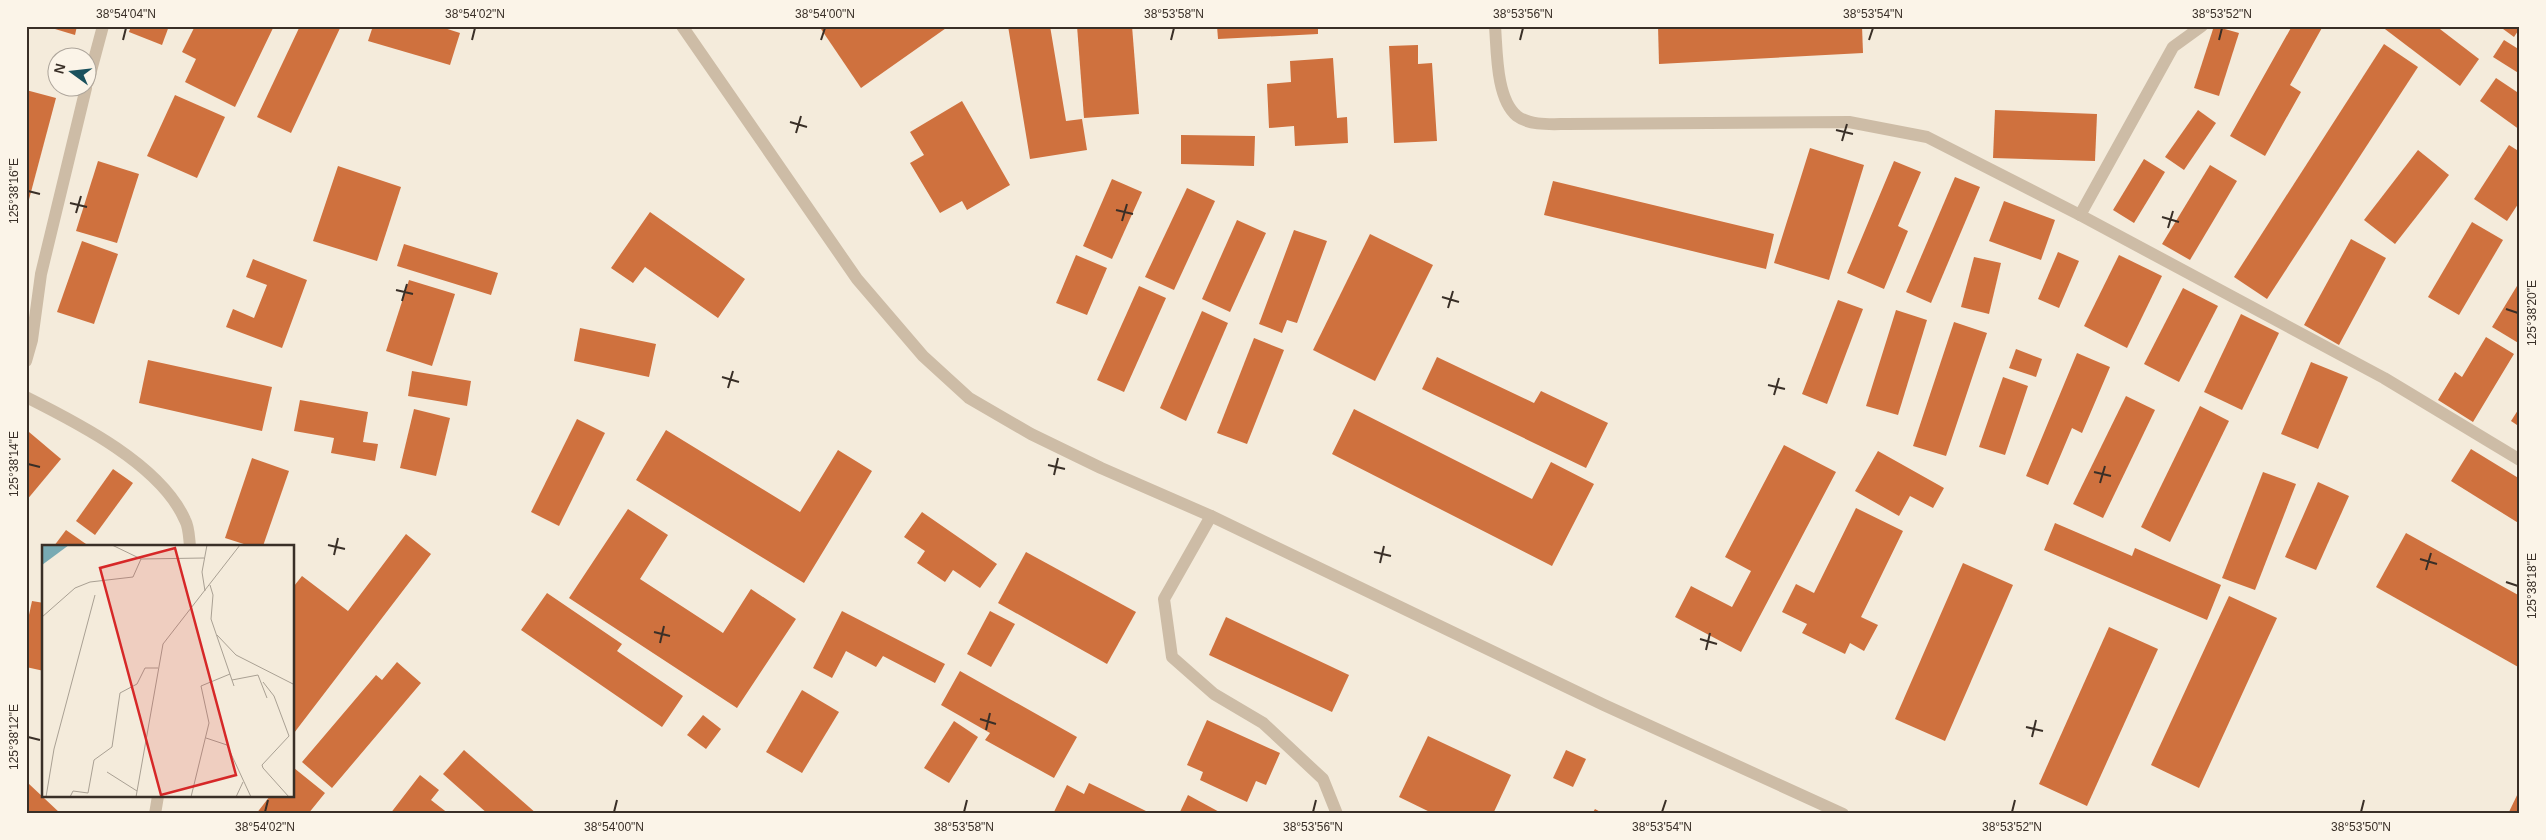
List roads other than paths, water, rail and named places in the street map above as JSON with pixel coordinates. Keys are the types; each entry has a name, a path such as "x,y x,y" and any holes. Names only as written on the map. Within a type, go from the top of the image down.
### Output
{"street":[{"path":"97,48 103,26"},
{"path":"682,26 857,279 923,356 968,398 1031,434 1101,468 1211,516 1604,705 1843,814"},
{"path":"1495,26 1499,72 1506,99 1517,116 1534,122 1567,124 1849,122 1927,137 2080,215 2384,378 2520,460"},
{"path":"2080,215 2173,47 2202,26"},
{"path":"26,361 32,340 40,274 84,98"},
{"path":"26,397 106,441 170,494 186,521 190,545"},
{"path":"1211,516 1164,599 1172,657 1214,694 1263,723 1323,779 1337,814"},
{"path":"155,814 158,798"}]}
